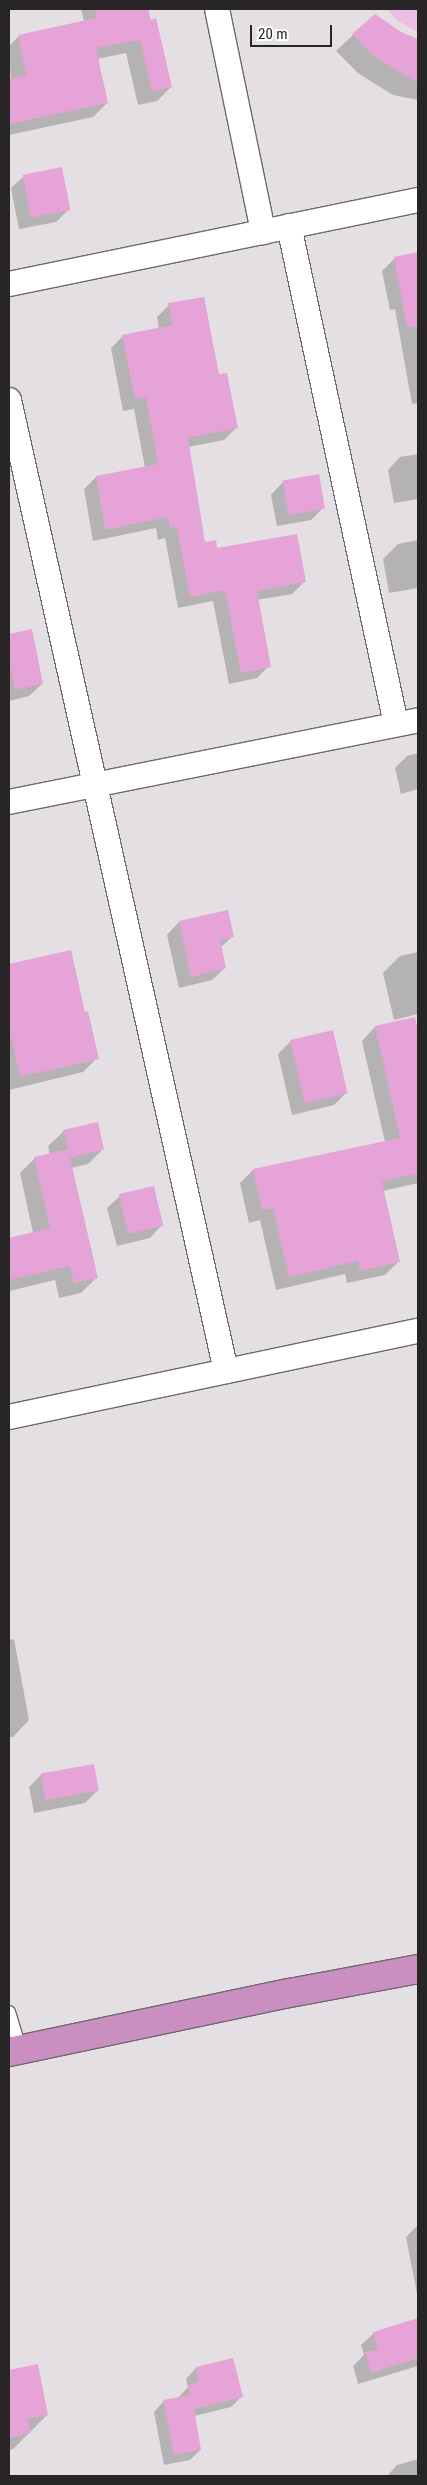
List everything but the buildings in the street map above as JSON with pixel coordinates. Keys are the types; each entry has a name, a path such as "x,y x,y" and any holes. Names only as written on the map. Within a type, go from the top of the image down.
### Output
{"highway":[{"path":"14,2051 418,1969"}],"street":[{"path":"217,9 263,232"},
{"path":"9,284 418,200"},
{"path":"9,802 407,722 289,226"},
{"path":"9,400 226,1371"},
{"path":"9,1417 418,1331"}],"lane":[{"path":"9,2012 14,2051"}],"shaded area":[{"path":"387,9 418,9 418,32 398,21"}]}
